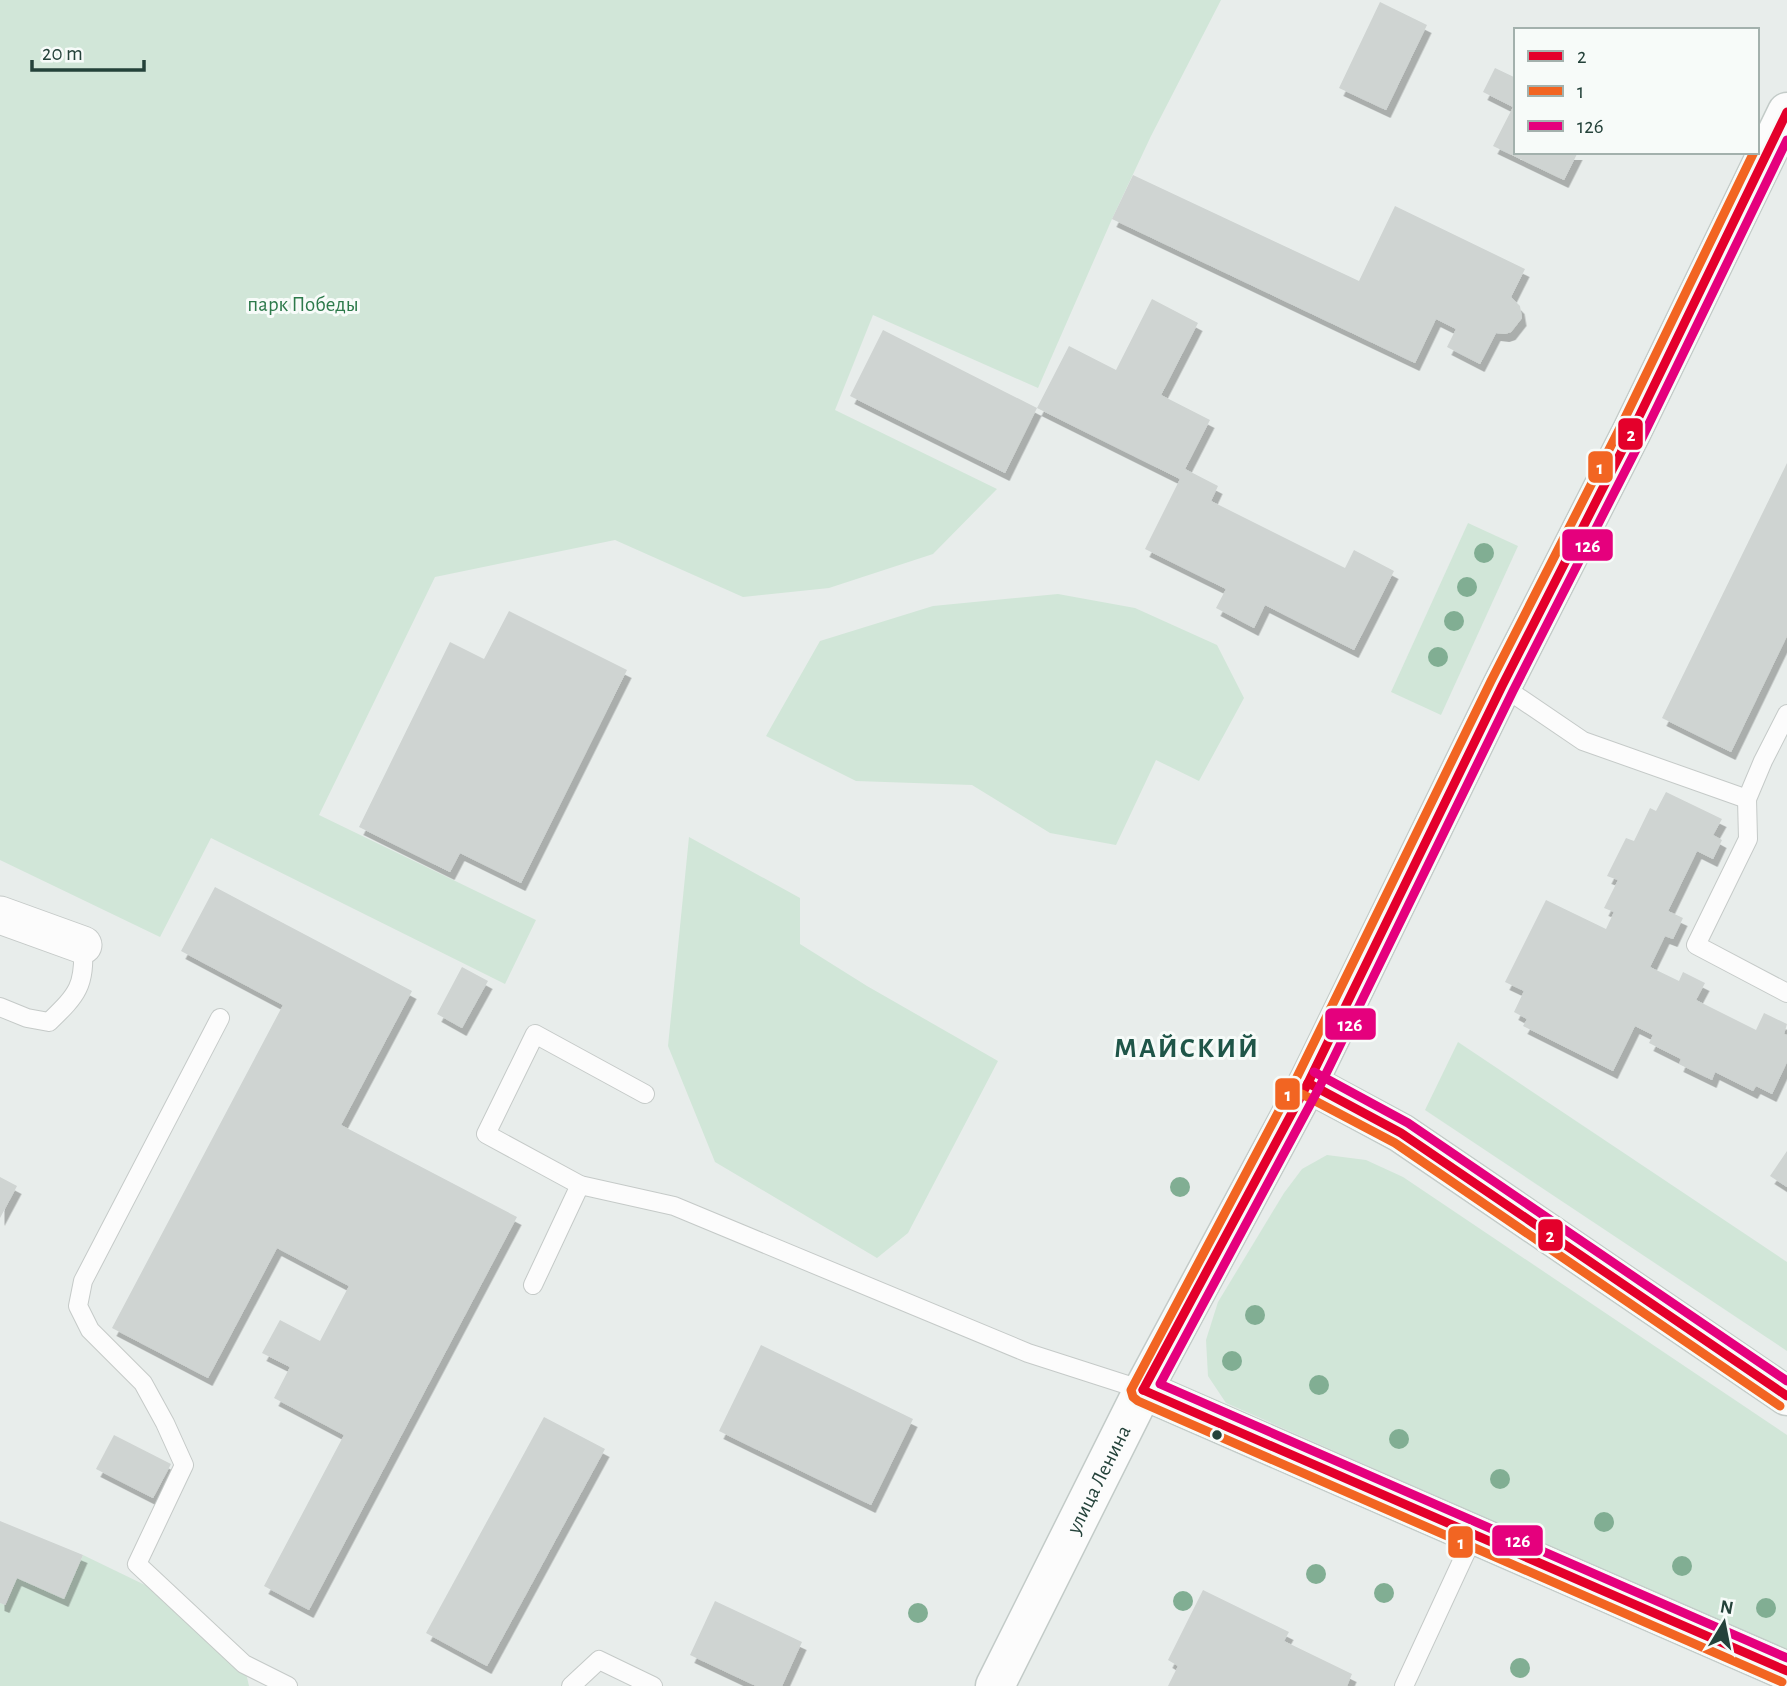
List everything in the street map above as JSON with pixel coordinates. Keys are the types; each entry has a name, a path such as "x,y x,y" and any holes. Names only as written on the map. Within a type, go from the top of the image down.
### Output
{"street":[{"name":"улица Ленина","path":"995,1686 1143,1390 1308,1083 1502,686 1632,431 1787,112"},
{"path":"0,915 83,945"},
{"path":"1308,1083 1401,1133 1787,1396"},
{"path":"1143,1390 1787,1671"}],"lane":[{"path":"1502,686 1583,741 1747,799"},
{"path":"1787,714 1747,799 1748,839 1696,945 1787,993"},
{"path":"0,1007 27,1018 49,1022 74,998 84,971 83,945"},
{"path":"220,1018 83,1281 78,1306 90,1330 143,1383 184,1465 137,1564 244,1664 288,1686"},
{"path":"645,1094 535,1034 486,1134 580,1185 674,1206 1028,1353 1143,1390"},
{"path":"533,1285 580,1185"},
{"path":"1405,1686 1475,1535"},
{"path":"571,1686 599,1660 653,1686"}],"green space":[{"name":"парк Победы","path":"0,0 1221,0 1151,136 1038,388 873,315 835,410 997,489 933,554 829,588 743,597 615,540 435,577 319,815 536,920 505,984 211,838 160,937 0,860"},
{"path":"1468,523 1518,546 1441,715 1391,692"},
{"path":"1058,594 1135,608 1217,645 1244,698 1199,781 1156,760 1116,845 1050,833 972,785 856,781 766,736 820,641 933,606"},
{"path":"689,837 800,898 800,944 998,1061 908,1233 877,1258 715,1162 668,1046"},
{"path":"1458,1042 1787,1262 1787,1351 1425,1110"},
{"path":"1327,1155 1366,1160 1403,1177 1787,1435 1787,1651 1226,1403 1208,1376 1206,1340 1218,1302 1284,1193 1302,1169"},
{"path":"83,1555 176,1600 244,1664 249,1686 0,1686 0,1603 6,1605 17,1578 64,1598"}],"building":[{"path":"1380,2 1427,25 1386,110 1339,88"},
{"path":"1495,68 1514,77 1514,154 1577,154 1564,180 1493,146 1513,107 1483,92"},
{"path":"1133,175 1359,281 1395,206 1525,269 1511,297 1520,306 1522,318 1511,332 1496,333 1480,364 1447,347 1456,329 1436,319 1415,363 1112,219"},
{"path":"1152,299 1198,323 1161,395 1210,420 1185,469 1218,486 1211,501 1345,568 1354,550 1394,571 1354,650 1265,605 1254,628 1216,608 1226,589 1145,549 1180,479 1037,408 1069,346 1116,370"},
{"path":"883,330 1037,408 1005,473 850,396"},
{"path":"1787,463 1787,636 1731,752 1662,718"},
{"path":"509,611 627,670 521,883 460,853 450,872 359,827 450,642 484,659"},
{"path":"1666,792 1722,819 1713,835 1722,840 1713,859 1697,851 1668,911 1683,918 1673,939 1665,936 1650,967 1679,981 1683,972 1705,983 1696,1000 1756,1030 1764,1013 1787,1024 1784,1034 1787,1035 1787,1062 1772,1094 1756,1086 1753,1091 1715,1072 1712,1080 1679,1064 1681,1059 1649,1043 1653,1035 1635,1026 1613,1071 1523,1026 1527,1019 1514,1012 1524,991 1505,982 1546,900 1606,929 1614,912 1604,908 1618,880 1607,876 1626,838 1634,841 1650,808 1656,811"},
{"path":"215,887 412,991 341,1125 517,1217 309,1610 264,1586 344,1435 274,1398 290,1367 262,1353 280,1320 320,1341 349,1286 277,1248 208,1378 112,1328 283,1005 181,951"},
{"path":"462,967 488,981 462,1028 437,1014"},
{"path":"1787,1151 1787,1187 1770,1176"},
{"path":"0,1177 17,1186 0,1218"},
{"path":"761,1345 913,1419 871,1505 719,1431"},
{"path":"544,1417 605,1449 487,1666 426,1633"},
{"path":"114,1435 171,1464 153,1498 96,1469"},
{"path":"0,1521 83,1555 64,1599 17,1578 5,1605 0,1603"},
{"path":"1203,1590 1289,1632 1284,1641 1352,1674 1347,1686 1168,1686 1178,1666 1168,1660"},
{"path":"715,1601 802,1642 782,1686 756,1686 690,1655"}],"transit line":[{"name":"2","path":"1143,1390 1308,1083 1502,686 1632,431 1787,112"},
{"name":"126","path":"1787,140 1319,1088 1160,1384 1787,1658"},
{"name":"1","path":"1753,154 1621,426 1491,681 1297,1077 1131,1390 1138,1401 1782,1682"},
{"name":"126","path":"1314,1072 1408,1123 1787,1381"},
{"name":"2","path":"1308,1083 1401,1133 1787,1396"},
{"name":"1","path":"1302,1094 1395,1143 1780,1406"},
{"name":"2","path":"1143,1390 1787,1671"}],"district":[{"name":"МАЙСКИЙ","path":"1187,1047"}]}
